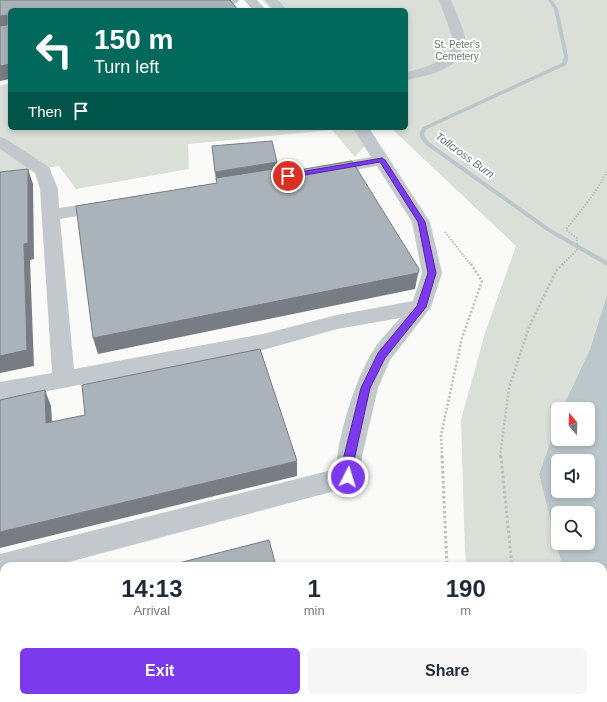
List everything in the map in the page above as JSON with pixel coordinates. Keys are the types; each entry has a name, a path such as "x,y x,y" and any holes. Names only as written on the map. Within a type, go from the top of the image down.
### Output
{"lane":[{"path":"181,8 233,0"},
{"path":"250,0 258,8"},
{"path":"271,0 279,8"},
{"path":"408,76 429,71 446,61 458,50 459,39 445,0"},
{"path":"37,562 74,557 348,477 349,456 366,388 381,356 421,307 432,273 421,222 362,130"},
{"path":"0,142 43,171 49,190 64,379"},
{"path":"312,172 382,160"},
{"path":"51,215 119,204"},
{"path":"0,391 263,342 336,322 421,307"}],"path":[{"path":"512,562 500,460 509,388 529,326 556,271 577,250 577,238 566,230 595,192 607,172"},
{"path":"421,222 436,222 463,253 482,281 462,338 441,435 447,562"}],"green space":[{"name":"St. Peter's Cemetery","path":"262,0 607,0 607,295 590,349 565,402 551,402 551,440 539,474 551,522 551,550 558,550 561,562 466,562 461,420 485,333 516,246 393,130 408,130 408,8 270,8"},
{"path":"8,84 8,130 332,130 188,144 189,169 76,189 59,166 0,174 0,85"},
{"path":"332,130 357,130 367,143 355,157"}],"shaded area":[{"path":"607,295 607,562 561,562 558,550 595,550 595,506 551,506 551,522 539,474 551,440 551,446 595,446 595,402 565,402 590,349"}],"building":[{"path":"0,0 230,0 236,8 8,8 8,64 0,66 0,26 7,25 7,15 0,16"},
{"path":"272,141 277,162 215,172 212,146"},
{"path":"352,161 419,269 418,273 93,338 76,206 217,183 216,178 280,168 281,173"},
{"path":"28,169 28,243 24,244 27,350 0,356 0,172"},
{"path":"260,349 297,461 0,532 0,400 45,390 46,423 85,415 82,385"},
{"path":"269,540 275,562 183,562"}],"waterway":[{"name":"Tollcross Burn","path":"550,0 556,9 566,56 564,64 425,128 422,133 422,137 428,144 549,230 607,264"}],"route":[{"path":"288,176 382,160 421,222 432,273 421,307 381,356 366,388 349,456 348,477"}]}
